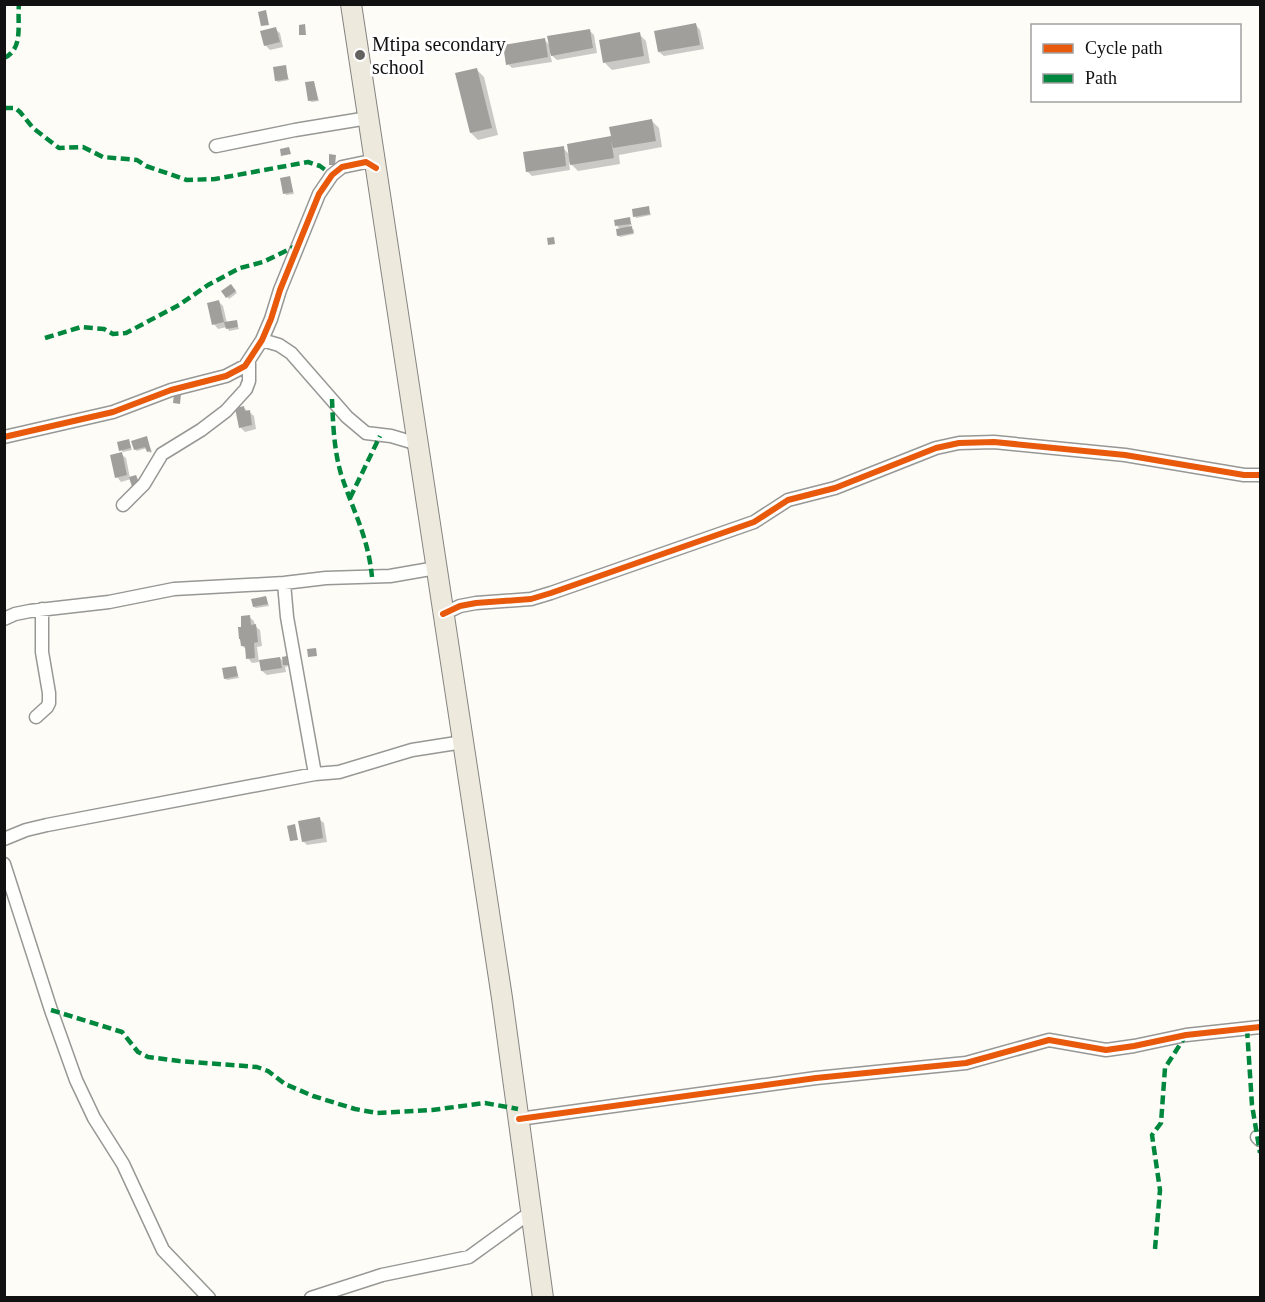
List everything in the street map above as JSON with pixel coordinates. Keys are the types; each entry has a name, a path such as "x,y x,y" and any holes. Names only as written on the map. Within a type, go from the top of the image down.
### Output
{"main road":[{"path":"351,4 519,1119 543,1298"}],"street":[{"path":"216,146 325,124 368,118"},
{"path":"4,436 113,412 171,390 226,376 245,366 272,319 280,290 319,194 332,174 342,167 366,162 376,168"},
{"path":"262,340 279,345 291,353 347,417 366,433 391,436 418,444"},
{"path":"123,505 150,477 162,454 201,430 226,411 246,389 249,381 249,360"},
{"path":"443,614 468,604 531,599 551,593 754,522 788,500 835,488 936,448 959,443 994,442 1125,455 1244,475 1260,475"},
{"path":"4,620 15,614 42,609 109,602 174,589 284,583 326,578 390,576 436,568"},
{"path":"284,583 286,617 315,774"},
{"path":"36,717 49,703 42,652 42,609"},
{"path":"4,839 47,825 315,774 339,772 412,750 463,742"},
{"path":"4,864 51,1010 89,1109 123,1164 163,1250 208,1298"},
{"path":"519,1119 816,1078 966,1063 1049,1040 1106,1050 1186,1035 1260,1027"},
{"path":"311,1298 382,1275 469,1257 531,1212"}],"building":[{"path":"266,10 269,25 261,26 258,12"},
{"path":"696,23 700,45 658,52 654,31"},
{"path":"305,24 306,35 299,35 299,25"},
{"path":"276,27 280,42 264,46 260,31"},
{"path":"590,29 593,48 551,56 547,36"},
{"path":"640,32 644,56 603,63 599,40"},
{"path":"545,38 548,57 506,65 503,45"},
{"path":"286,65 288,79 275,81 273,67"},
{"path":"477,68 492,128 470,133 455,73"},
{"path":"314,81 318,100 308,101 305,82"},
{"path":"652,119 656,141 613,148 611,140 614,158 570,165 567,144 611,136 609,127"},
{"path":"564,146 566,166 526,172 523,152"},
{"path":"289,147 291,154 281,156 280,149"},
{"path":"329,154 336,155 335,165 329,165"},
{"path":"290,176 293,192 283,194 280,178"},
{"path":"649,206 650,214 633,217 632,209"},
{"path":"630,217 631,224 615,226 614,220"},
{"path":"632,226 633,233 617,236 616,229"},
{"path":"554,237 555,244 548,245 547,238"},
{"path":"231,284 236,291 226,298 221,291"},
{"path":"219,300 224,322 212,325 207,303"},
{"path":"237,320 238,327 226,329 224,322"},
{"path":"174,393 181,394 180,404 173,403"},
{"path":"244,406 245,411 250,410 252,425 239,428 235,408"},
{"path":"147,436 151,451 147,452 145,447 134,450 131,441"},
{"path":"129,439 131,448 119,451 117,442"},
{"path":"122,452 127,475 115,478 110,455"},
{"path":"136,475 140,485 132,487 129,477"},
{"path":"266,596 268,604 253,607 251,599"},
{"path":"250,615 251,625 256,624 258,642 254,643 255,658 246,659 245,646 241,646 238,627 241,627 241,616"},
{"path":"316,648 317,656 308,657 307,649"},
{"path":"287,656 288,665 283,665 282,657"},
{"path":"280,657 282,668 261,671 259,660"},
{"path":"236,666 238,676 224,679 222,668"},
{"path":"320,817 323,838 302,842 298,821"},
{"path":"295,824 298,840 290,841 287,826"}],"marked path":[{"path":"4,58 10,54 17,42 19,4"},
{"path":"4,108 15,108 33,128 59,148 83,147 103,157 137,160 146,166 187,180 215,179 308,162 320,166 332,175"},
{"path":"45,338 81,327 104,329 113,334 126,333 179,305 208,285 240,268 263,262 298,245"},
{"path":"332,399 334,437 339,465 364,536 372,577"},
{"path":"350,498 380,436"},
{"path":"51,1010 122,1032 138,1052 148,1057 257,1067 268,1071 285,1084 313,1096 355,1109 377,1113 432,1110 485,1103 518,1109"},
{"path":"1247,1029 1252,1105 1260,1153"},
{"path":"1155,1249 1160,1190 1152,1135 1161,1123 1165,1068 1186,1035"}],"cycle path":[{"path":"4,437 113,412 171,390 226,376 245,366 262,340 319,194 332,175 342,167 366,162 376,168"},
{"path":"443,614 460,606 531,599 551,593 754,522 788,500 835,488 936,448 959,443 994,442 1125,455 1244,475 1260,475"},
{"path":"519,1119 816,1078 966,1063 1049,1040 1106,1050 1186,1035 1260,1027"}],"place":[{"name":"Mtipa secondary school","path":"360,55"}]}
